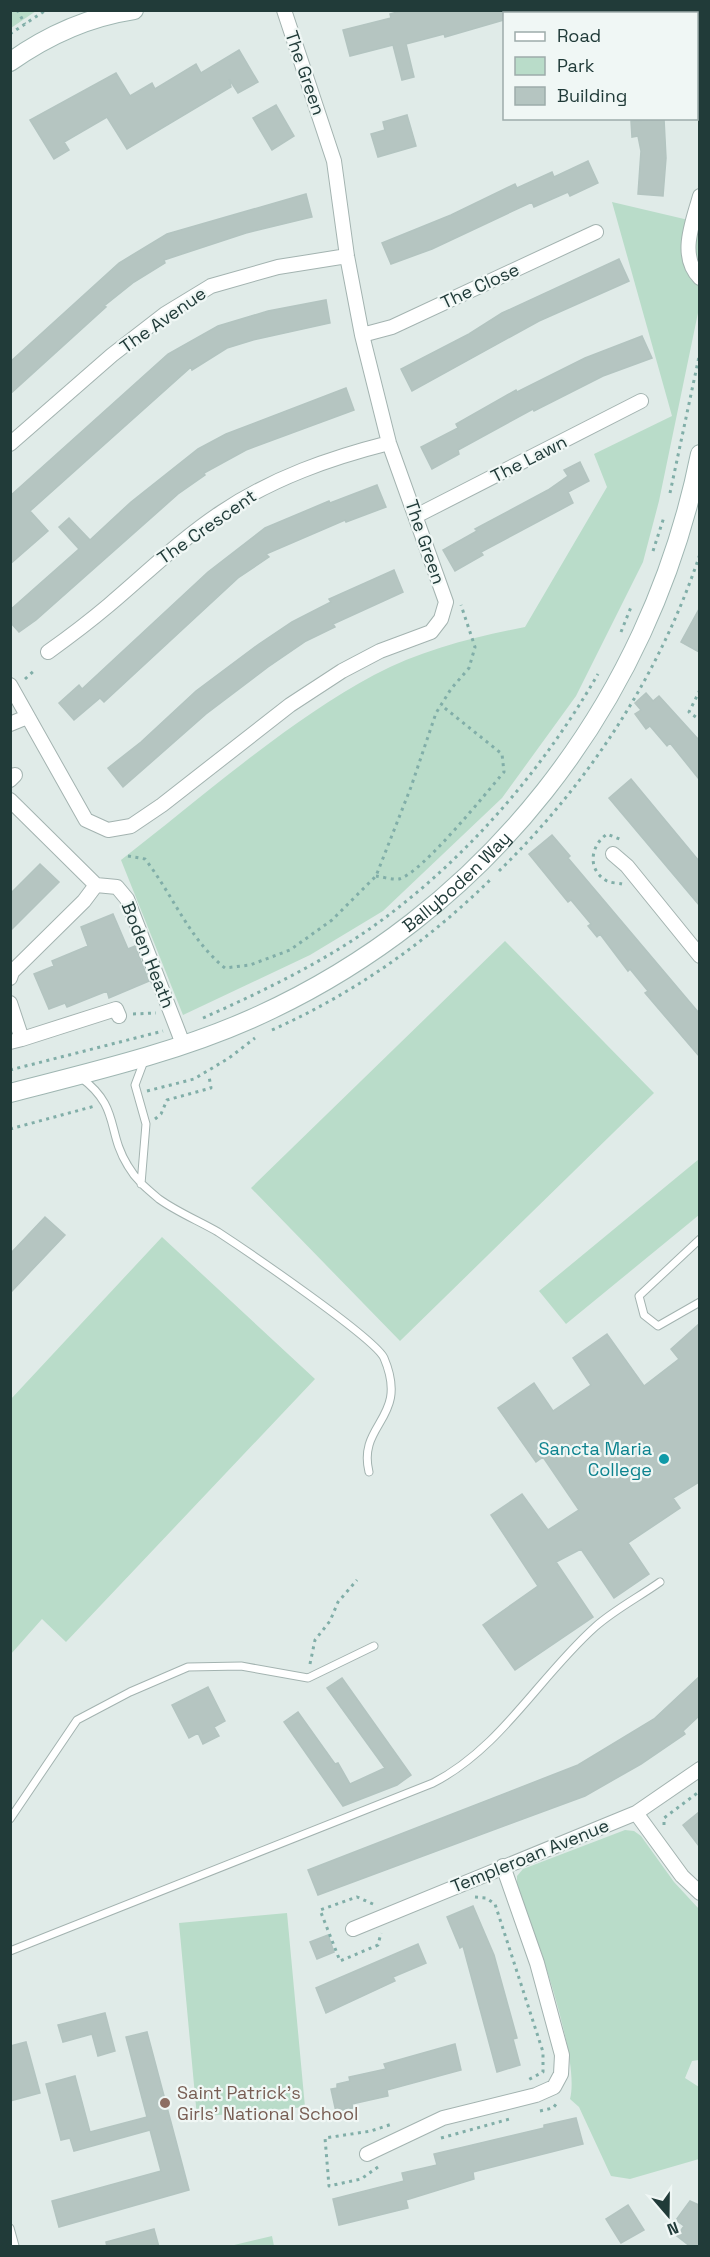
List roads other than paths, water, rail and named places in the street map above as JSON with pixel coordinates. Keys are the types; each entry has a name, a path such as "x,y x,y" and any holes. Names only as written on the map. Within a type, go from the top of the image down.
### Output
{"main road":[{"path":"10,62 74,26 95,17 134,10"},
{"name":"Ballyboden Way","path":"10,1093 146,1056 180,1035 251,1019 320,984 375,950 463,880 515,829 559,774 609,699 637,646 674,553 691,497 699,454"}],"street":[{"name":"The Green","path":"10,685 86,820 108,830 130,826 162,805 290,705 342,671 380,651 431,632 441,619 446,602 389,443 362,335 346,256 334,161 284,10"},
{"path":"699,196 689,238 689,261 699,278"},
{"name":"The Close","path":"362,335 392,327 596,232"},
{"name":"The Avenue","path":"10,444 138,335 165,314 211,286 278,267 346,256"},
{"name":"The Lawn","path":"416,516 641,401"},
{"name":"The Crescent","path":"48,652 110,604 160,558 222,512 265,487 329,459 389,443"},
{"path":"10,724 27,717"},
{"name":"Boden Heath","path":"10,800 96,885 117,887 127,899 180,1035"},
{"path":"613,854 627,866 699,956"},
{"path":"10,978 12,972 84,901 96,885"},
{"path":"10,1003 16,1041 116,1009 119,1016"},
{"name":"Templeroan Avenue","path":"353,1929 636,1813 699,1769"},
{"path":"636,1813 682,1876 699,1893"},
{"path":"367,2154 443,2118 536,2095 554,2087 561,2074 562,2055 537,1963 503,1866"}],"lane":[{"path":"141,1184 146,1124 136,1094 137,1076 146,1056"},
{"path":"77,1076 96,1089 105,1103 126,1165 141,1184 162,1201 219,1233 348,1324 383,1355 393,1383 391,1403 368,1443 365,1454 369,1472"},
{"path":"699,1239 639,1296 644,1315 658,1326 699,1302"},
{"path":"10,1951 422,1787 460,1769 497,1733 596,1625 660,1582"},
{"path":"10,1819 77,1720 130,1692 188,1667 241,1666 308,1678 374,1646"},
{"path":"10,2228 15,2247"}],"place":[{"name":"Sancta Maria College","path":"664,1459"},
{"name":"Saint Patrick's Girls' National School","path":"165,2103"}]}
